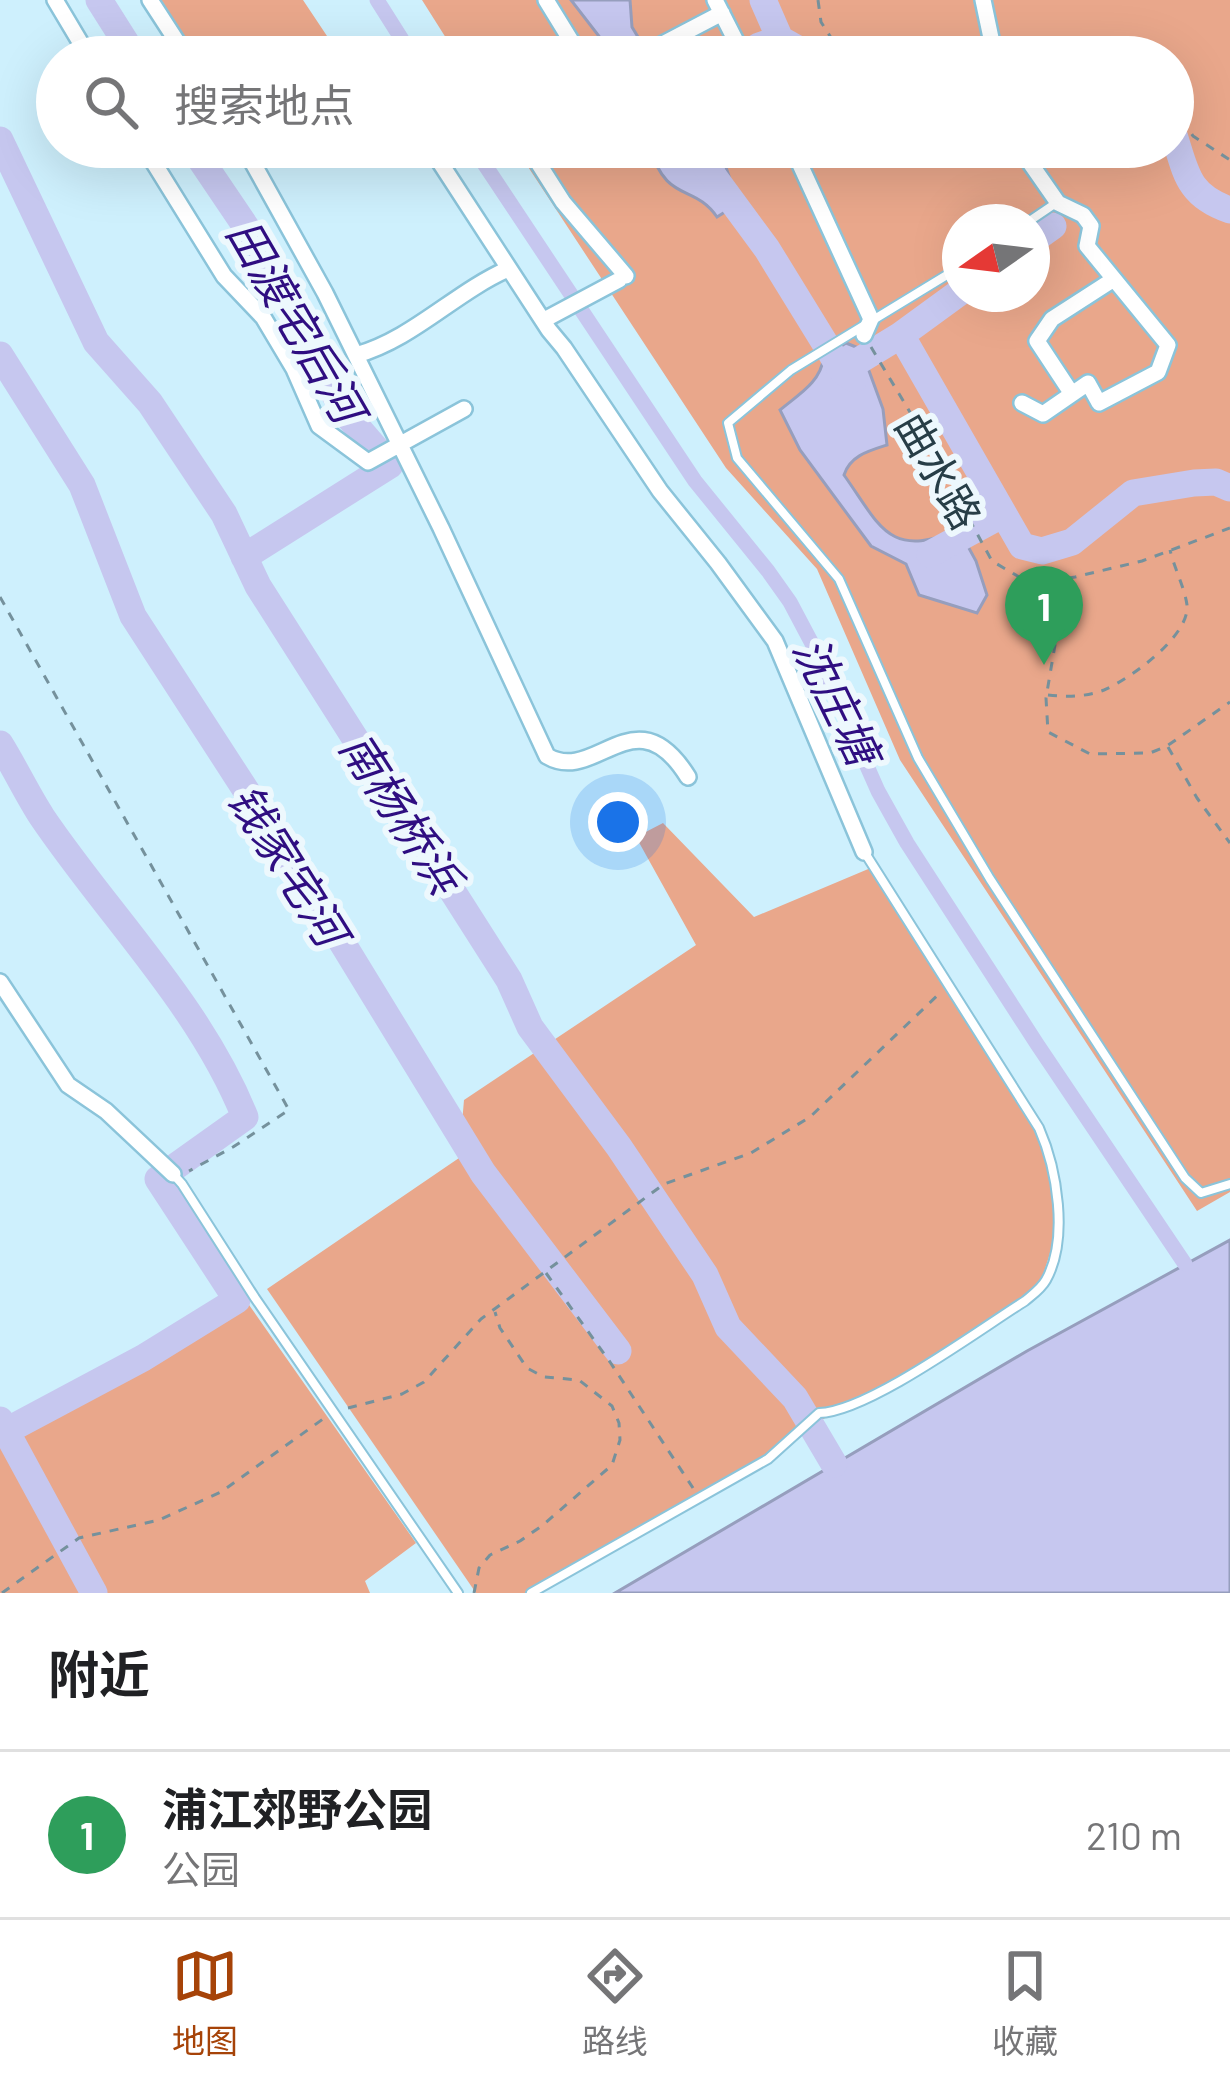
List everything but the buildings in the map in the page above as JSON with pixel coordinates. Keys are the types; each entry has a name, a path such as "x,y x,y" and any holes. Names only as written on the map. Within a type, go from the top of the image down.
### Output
{"street":[{"path":"55,0 76,36"},
{"path":"150,0 173,36"},
{"path":"546,0 568,36"},
{"path":"983,0 991,36"},
{"path":"672,36 718,7 733,36"},
{"path":"157,168 224,277 263,316 319,426 368,461 464,409"},
{"path":"258,168 356,355 547,756 584,759 628,740 642,740 677,761 688,777"},
{"path":"443,168 660,491 775,641 864,852"},
{"path":"541,168 623,278 546,319"},
{"path":"801,168 868,327"},
{"path":"1022,403 1043,414 1088,383 1099,403 1158,372 1168,345 1087,246 1090,226 1083,215 1058,202 1034,168"},
{"path":"356,355 417,327 460,295 508,269"},
{"path":"1072,394 1037,340 1052,319 1114,279"},
{"path":"0,982 68,1084 171,1172"}],"lane":[{"path":"1050,207 1058,202"},
{"path":"942,279 791,370 728,423 737,458 839,579 918,758 990,879 1186,1178 1201,1192 1226,1186"},
{"path":"531,1593 768,1459 819,1413 873,1396 1045,1282 1052,1264 1058,1206 1040,1128 864,852"},
{"path":"171,1172 458,1593"}],"path":[{"path":"818,0 821,22 831,36"},
{"path":"1194,137 1230,160"},
{"name":"曲水路","path":"868,327 891,385 992,562 1030,584 1053,608 1055,645 1046,695"},
{"path":"1030,584 1114,569 1230,528"},
{"path":"1170,550 1187,604 1185,621 1153,658 1106,689 1046,695 1048,732 1090,754 1150,754 1230,701"},
{"path":"0,597 289,1110 232,1147 171,1172"},
{"path":"1167,746 1230,843"},
{"path":"2,1593 80,1538 159,1520 221,1492 333,1412 402,1394 424,1382 481,1319 664,1184 751,1153 810,1117 948,986"},
{"path":"545,1272 700,1498"},
{"path":"474,1593 479,1568 490,1555 543,1525 612,1466 620,1439 612,1406 579,1380 544,1377 527,1368 500,1328 494,1310"}],"shaded area":[{"path":"150,0 303,0 327,36 173,36"},
{"path":"422,0 1230,0 1230,1192 1197,1211 900,760 817,569 726,468 529,168 1194,168 1194,36 445,36"},
{"path":"663,823 754,917 873,867 1045,1141 1057,1231 1038,1291 1019,1304 864,1399 805,1428 708,1493 530,1593 476,1593 267,1289 459,1158 464,1100 696,945 636,837"},
{"path":"247,1302 416,1543 365,1581 370,1593 104,1593 16,1434"},
{"path":"0,1444 80,1593 0,1593"}],"water":[{"path":"571,0 630,0 637,36 599,36"},
{"path":"659,168 726,168 744,200 717,217"},
{"path":"846,343 861,349 883,409 887,445 855,459 844,475 878,523 901,539 916,541 959,530 987,595 977,613 919,595 906,564 871,546 800,450 780,410 813,381 824,357"},
{"path":"1230,1240 1230,1593 615,1593 1027,1351"}],"waterway":[{"name":"田渡宅后河","path":"99,0 122,36"},
{"name":"沈庄塘","path":"377,0 400,36"},
{"path":"763,0 779,36"},
{"name":"南杨桥浜","path":"0,140 96,342 150,403 224,514 258,586 509,980 530,1027 705,1275 728,1327 795,1398 834,1464"},
{"name":"田渡宅后河","path":"206,168 290,292 315,361 346,414 390,465 244,557"},
{"name":"沈庄塘","path":"487,168 695,481 790,602 907,843 1185,1264"},
{"path":"707,168 767,249 842,371 854,379"},
{"path":"1184,168 1204,197 1230,210"},
{"path":"942,305 901,335 1022,546 1042,551 1072,542 1133,493 1194,483 1216,482 1230,488"},
{"path":"842,371 901,335"},
{"name":"钱家宅河","path":"0,355 82,485 133,616 302,877 483,1173 618,1351"},
{"path":"930,554 1002,515"},
{"name":"钱家宅河","path":"0,744 42,817 204,1037 245,1117 158,1179 237,1300 143,1358 6,1431"},
{"path":"0,1420 94,1593"}],"place":[{"name":"浦江郊野公园","path":"1044,665"}]}
